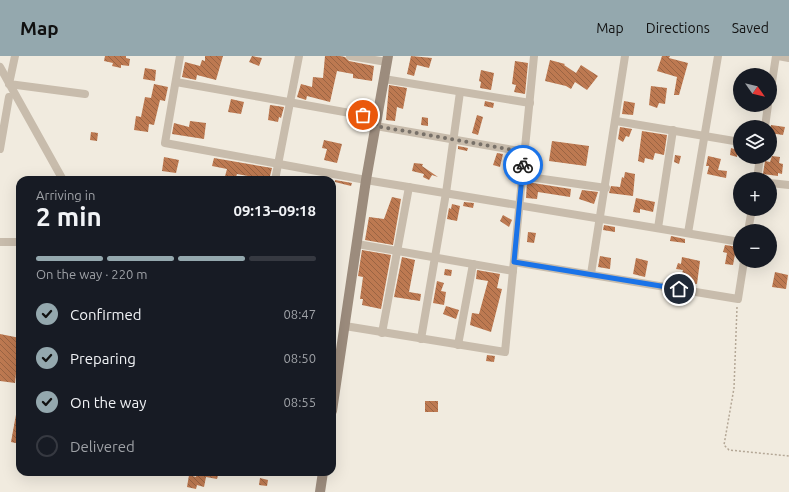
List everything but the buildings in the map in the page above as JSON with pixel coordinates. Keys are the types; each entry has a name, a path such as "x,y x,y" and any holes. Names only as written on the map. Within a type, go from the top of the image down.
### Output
{"main road":[{"path":"336,385 366,180 387,59"},
{"path":"320,492 322,476"}],"street":[{"path":"9,84 15,56"},
{"path":"180,56 164,143 366,180 733,241"},
{"path":"276,176 299,56"},
{"path":"350,56 387,59"},
{"path":"345,326 505,352 534,56"},
{"path":"592,274 625,56"},
{"path":"688,233 718,56"},
{"path":"775,68 777,56 789,58"},
{"path":"0,67 9,84 13,98 61,176"},
{"path":"384,80 530,103"},
{"path":"176,82 290,103 453,140 525,152"},
{"path":"9,84 85,94"},
{"path":"421,339 446,193 460,92"},
{"path":"0,96 13,98"},
{"path":"0,149 1,135 13,98"},
{"path":"616,121 733,141"},
{"path":"658,228 673,130"},
{"path":"522,176 606,188"},
{"path":"777,184 789,185"},
{"path":"382,333 409,187"},
{"path":"0,242 16,242"},
{"path":"356,244 513,271"},
{"path":"514,262 738,299 743,268"},
{"path":"458,345 472,264"}],"path":[{"path":"738,299 734,388 724,446 729,450 789,456"}],"way so far":[{"path":"363,115 378,118 376,126 525,152 523,165"}],"route":[{"path":"523,165 514,262 679,289"}]}
